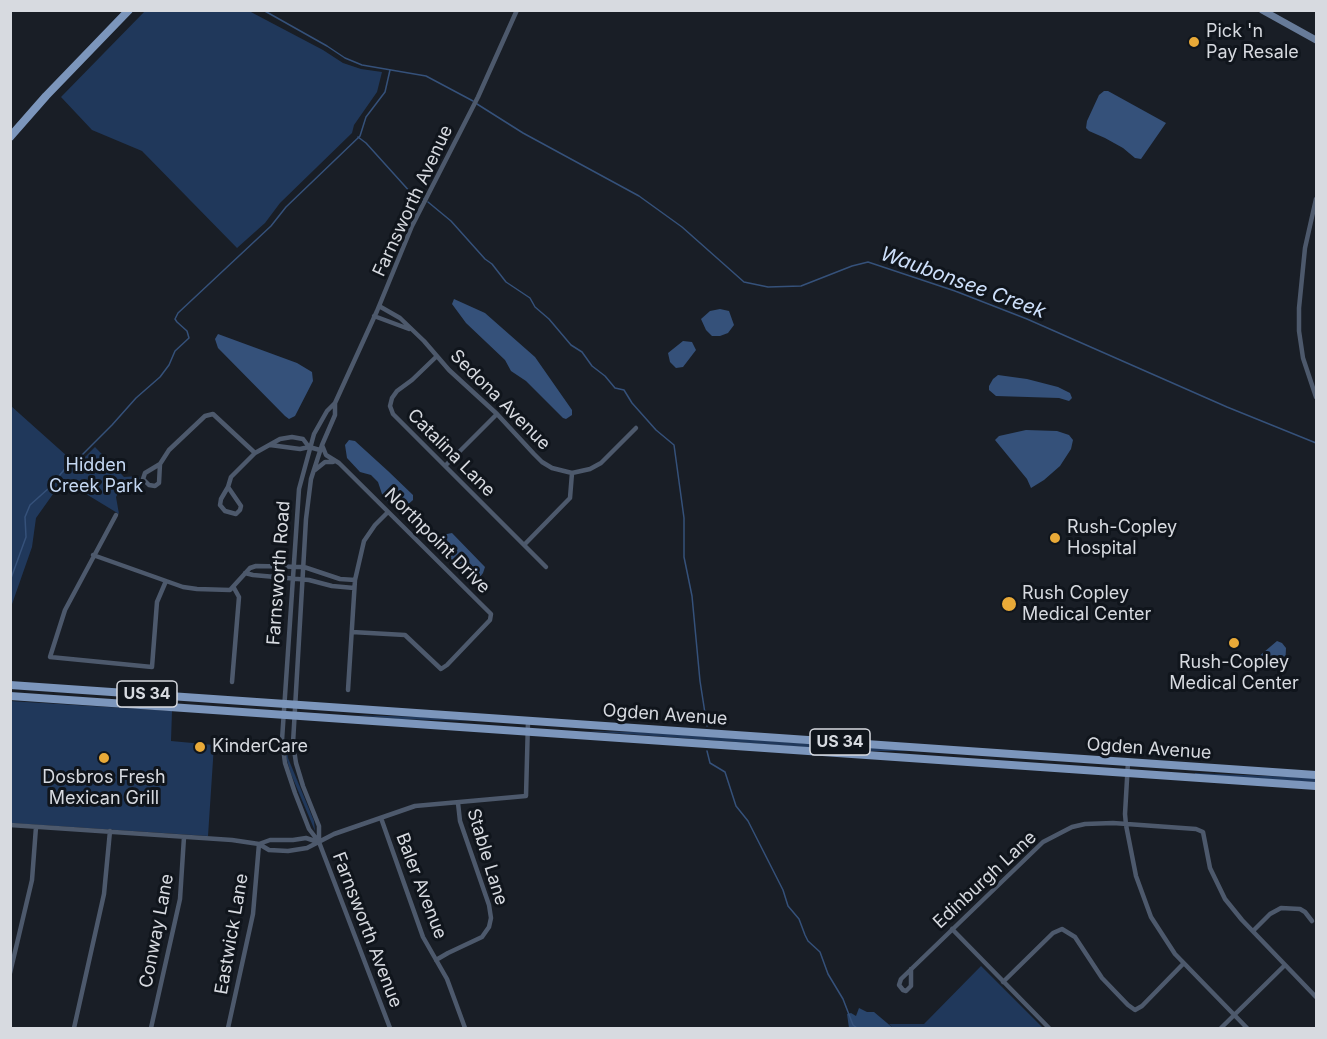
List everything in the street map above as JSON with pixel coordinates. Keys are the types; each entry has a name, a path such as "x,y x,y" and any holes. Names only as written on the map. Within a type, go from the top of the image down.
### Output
{"main road":[{"path":"10,137 129,10"},
{"name":"Ogden Avenue","path":"10,685 1317,775"},
{"name":"Ogden Avenue","path":"10,696 1317,786"}],"street":[{"name":"Farnsworth Avenue","path":"309,447 327,411 335,403 412,226 472,110 517,10"},
{"path":"1262,10 1317,40"},
{"path":"1317,199 1302,272 1299,320 1303,358 1317,397"},
{"name":"Sedona Avenue","path":"379,306 397,315 542,462 561,471 572,473"},
{"name":"Sedona Avenue","path":"374,316 409,329"},
{"name":"Catalina Lane","path":"437,356 397,391 390,406 393,414 546,567"},
{"name":"Farnsworth Avenue","path":"321,448 335,415 335,403"},
{"path":"159,464 159,483 155,486 149,485 143,479 145,473 159,464 169,450 205,416 213,414 255,453"},
{"path":"445,466 497,414"},
{"path":"525,545 570,498 572,473 590,469 601,463 636,428"},
{"path":"228,487 241,506 236,514 225,511 220,504 221,499 231,477 255,453 280,439 292,437 303,439 309,447"},
{"path":"270,445 300,449 321,448"},
{"name":"Farnsworth Road","path":"284,703 299,489 309,447"},
{"name":"Farnsworth Road","path":"295,704 306,519 313,472 321,448"},
{"name":"Northpoint Drive","path":"321,448 326,455 339,463 491,614 490,620 441,669 405,635 352,633"},
{"path":"313,472 325,462 339,463"},
{"path":"348,690 355,580 364,542 375,525 388,512"},
{"path":"116,515 65,609 50,657 152,667 157,602 166,581"},
{"path":"93,555 166,581 197,589 230,590 250,568 256,566 304,567 340,579 355,580"},
{"path":"245,573 302,579 354,588"},
{"path":"232,682 239,597 234,588"},
{"name":"Farnsworth Avenue","path":"284,703 282,740 288,775 309,829 319,842 390,1029"},
{"name":"Farnsworth Avenue","path":"295,704 294,754 303,786 320,826 319,842"},
{"path":"259,844 269,850 288,851 310,847 334,834 415,806 526,796 528,721"},
{"path":"1128,762 1126,825 1136,876 1145,903 1159,932 1183,964 1246,1029"},
{"name":"Stable Lane","path":"436,960 482,937 489,927 491,918 489,905 460,821 458,802"},
{"name":"Baler Avenue","path":"381,818 423,937 447,979 465,1029"},
{"name":"Edinburgh Lane","path":"911,969 1034,849 1072,827 1099,823 1203,832 1210,868 1219,889 1233,910 1317,997"},
{"path":"10,825 259,844 270,840 306,838 319,842"},
{"path":"10,974 32,880 36,827"},
{"path":"74,1029 104,894 110,831"},
{"name":"Conway Lane","path":"151,1029 178,905 184,837"},
{"name":"Eastwick Lane","path":"228,1029 253,914 259,844"},
{"path":"1253,931 1270,914 1281,908 1300,909 1312,921"},
{"path":"952,929 1049,1029"},
{"path":"1003,982 1053,933 1062,929 1075,937 1107,984 1135,1010 1142,1006 1183,964"},
{"path":"1221,1029 1286,965"}],"green space":[{"path":"145,11 249,11 343,63 382,72 377,92 354,125 352,133 280,203 265,223 237,248 142,151 92,130 61,97"},
{"name":"Hidden Creek Park","path":"11,406 77,465 95,447 124,477 139,476 141,485 128,486 118,493 116,497 119,514 63,480 36,518 32,547 11,607"},
{"path":"10,701 172,711 171,741 214,745 208,836 11,823"},
{"path":"354,715 421,717 471,721 398,719"},
{"path":"585,731 640,732 916,751 859,751"},
{"path":"285,737 288,758 314,821 315,831 291,774 286,757"},
{"path":"1195,773 1316,778 1316,782 1195,775"},
{"path":"981,966 1043,1028 893,1028 889,1024 924,1024"}],"shaded area":[{"path":"1108,91 1166,123 1141,159 1135,158 1123,148 1086,128 1099,95"},
{"path":"454,299 485,313 535,357 572,410 572,415 566,419 563,418 526,381 511,371 505,360 466,323 452,304"},
{"path":"720,309 729,311 734,325 728,333 712,336 701,319 710,311"},
{"path":"218,334 297,363 312,372 313,381 295,416 289,419 285,416 218,348 215,339"},
{"path":"683,341 692,342 696,350 683,367 676,368 670,362 668,353"},
{"path":"998,375 1058,387 1070,393 1072,398 1069,401 1059,398 996,396 989,390 989,386"},
{"path":"1026,430 1057,431 1069,435 1073,440 1071,449 1060,466 1031,488 1027,479 995,440 999,436"},
{"path":"349,440 355,441 388,471 413,495 413,500 405,507 398,508 387,500 378,482 371,475 360,472 347,458 345,445"},
{"path":"452,533 485,567 480,577 472,578 456,561 440,551 438,546 441,539"},
{"path":"1277,641 1286,648 1285,669 1279,670 1262,663 1257,658"},
{"path":"859,1008 867,1012 874,1012 893,1028 849,1028 847,1014 851,1013 856,1016"}],"waterway":[{"name":"Waubonsee Creek","path":"263,10 345,58 362,65 426,76 473,101"},
{"path":"10,581 26,537 25,517 30,505 49,488 69,464 78,459 112,425 136,398 160,377 175,351 189,338 187,331 175,319 178,313 271,226 286,207 360,136 366,117 385,92 390,70"},
{"name":"Waubonsee Creek","path":"477,104 523,133 639,196 682,227 744,282 768,287 801,286 868,262 955,291 1027,319 1227,407 1316,443"},
{"path":"358,137 412,194 424,199"},
{"path":"428,202 451,221 506,282 530,298 535,307 549,319 571,345 582,352 592,366 615,388 624,390 632,403 656,430 674,445 684,518 684,557 692,596 707,726"},
{"path":"707,751 710,763 725,772 736,806 748,821 783,890 788,906 799,919 808,941 820,952 828,974 843,999 853,1025 857,1028"}],"place":[{"name":"Pick 'n Pay Resale","path":"1194,42"},
{"name":"Rush-Copley Hospital","path":"1055,538"},
{"name":"Rush Copley Medical Center","path":"1009,604"},
{"name":"Rush-Copley Medical Center","path":"1234,643"},
{"name":"KinderCare","path":"200,747"},
{"name":"Dosbros Fresh Mexican Grill","path":"104,758"}]}
